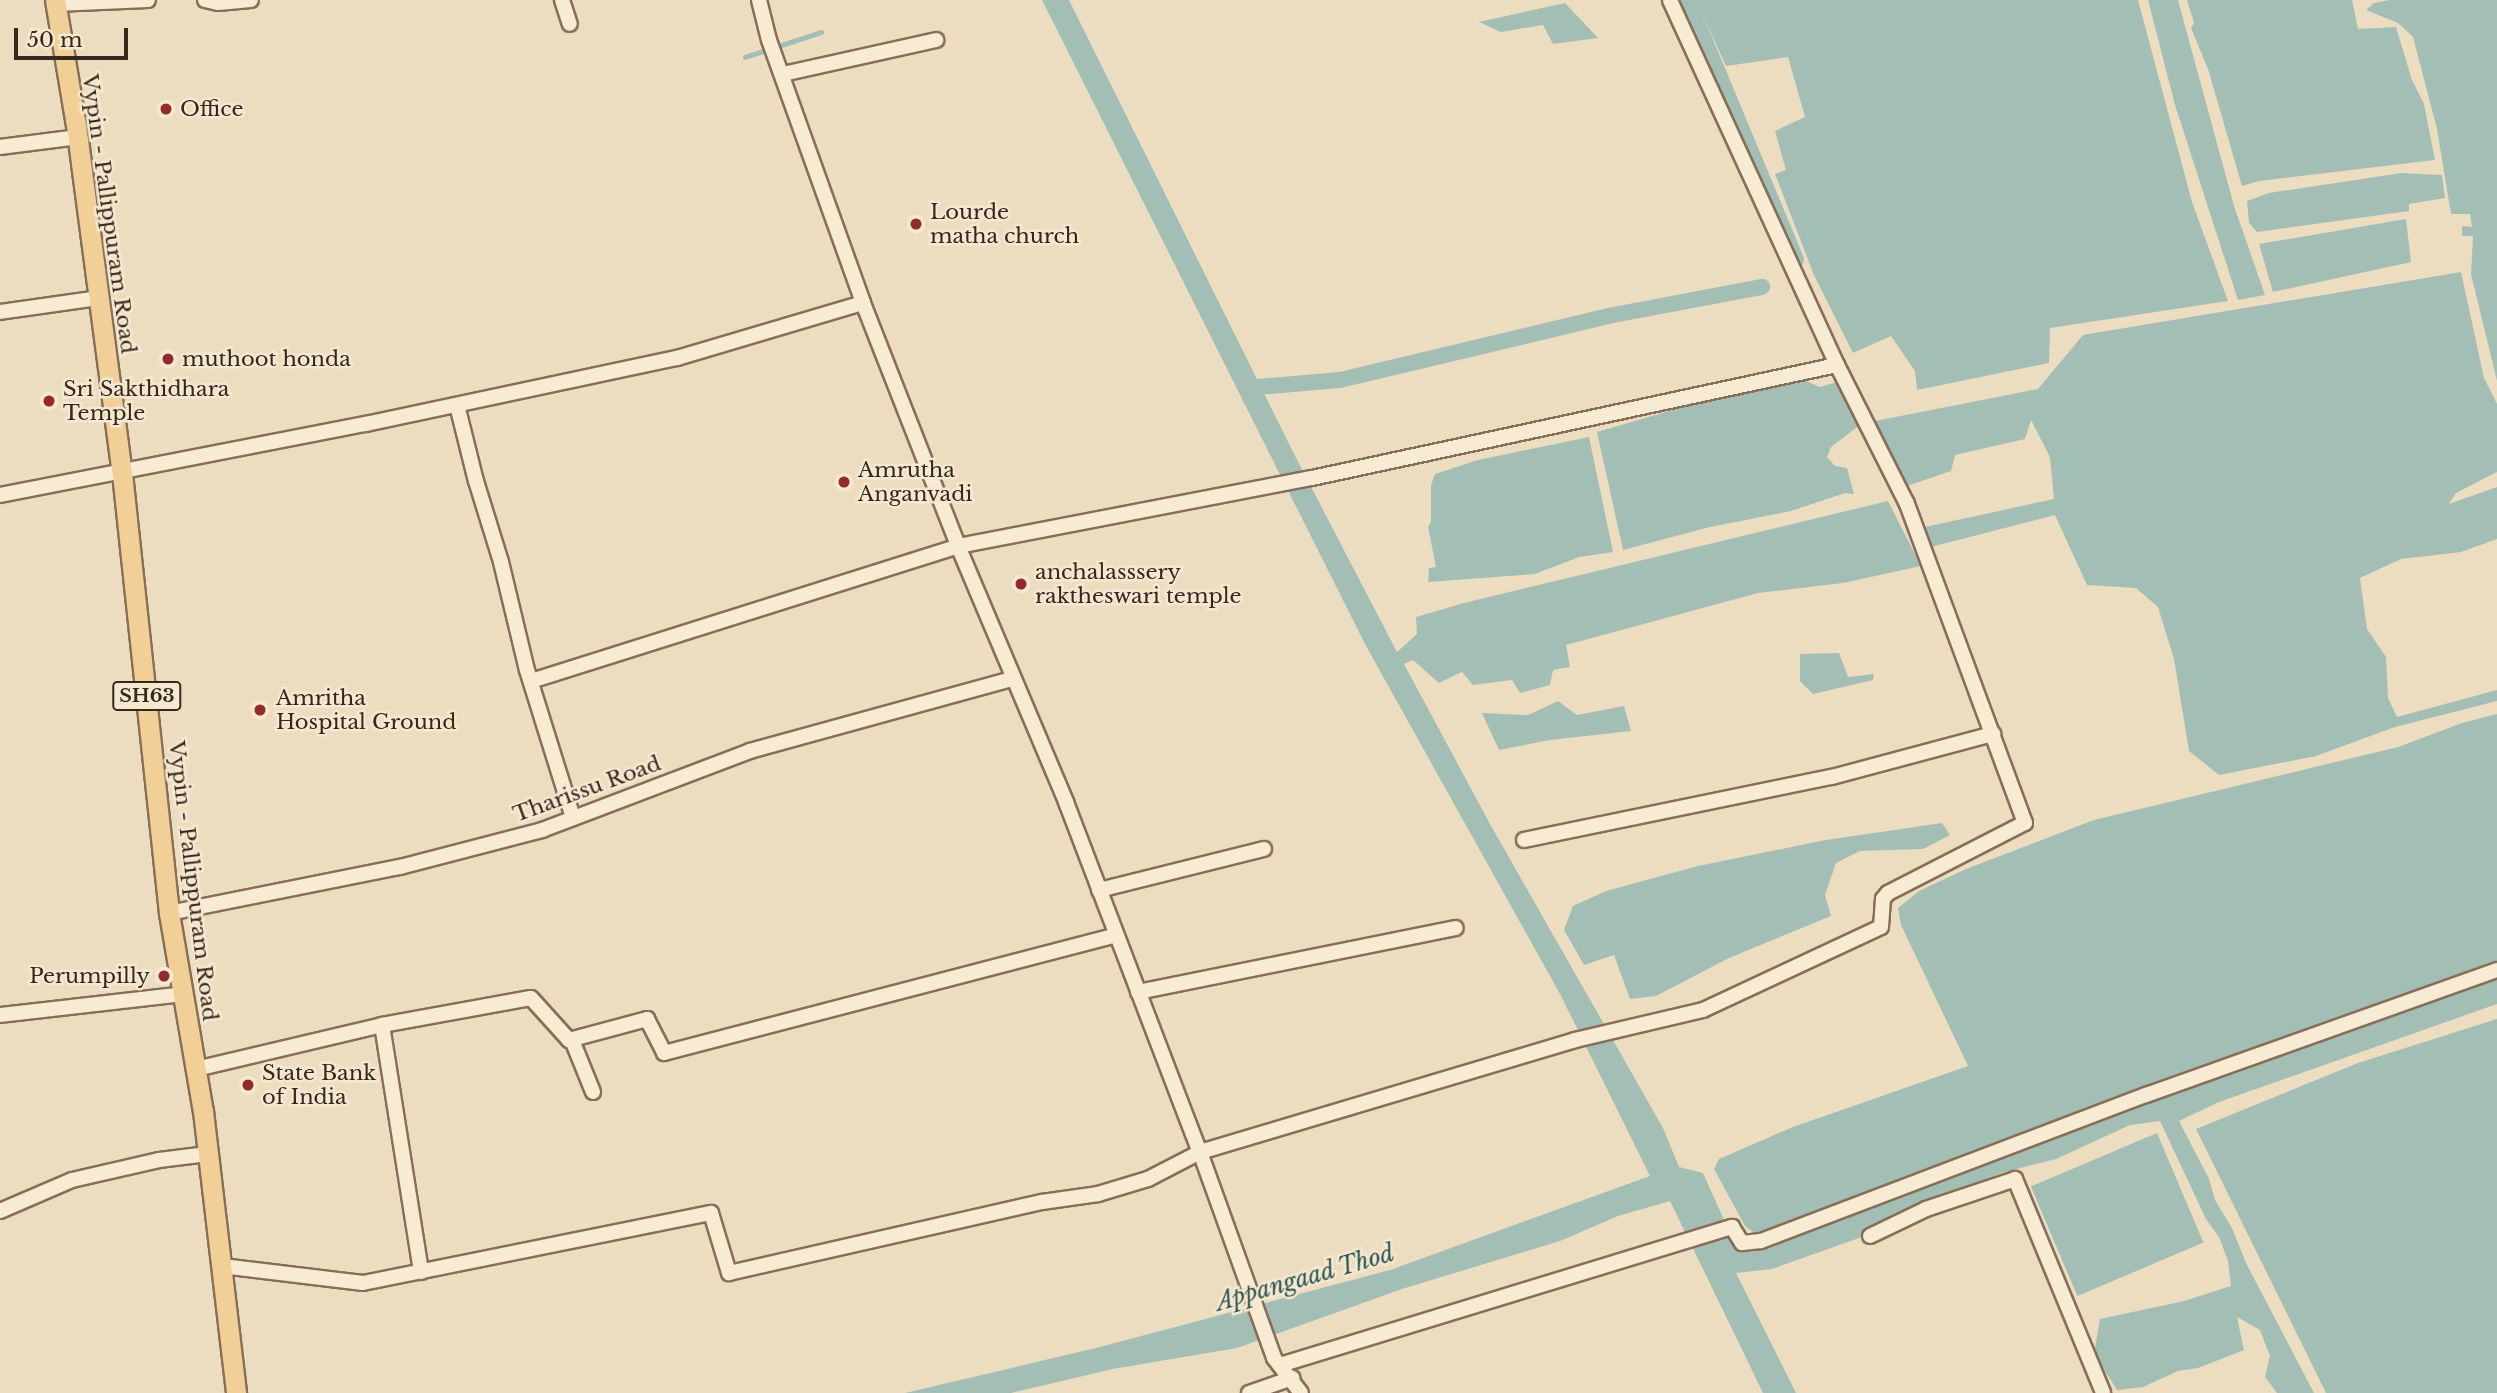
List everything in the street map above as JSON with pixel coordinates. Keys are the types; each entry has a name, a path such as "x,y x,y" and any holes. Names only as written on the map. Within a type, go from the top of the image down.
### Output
{"main road":[{"name":"Vypin - Pallippuram Road","path":"55,2 78,137 122,473 169,913 208,1154 236,1393"}],"street":[{"path":"55,2 148,0"},
{"path":"205,0 218,3 251,0"},
{"path":"562,0 570,24"},
{"path":"759,0 769,40 863,303 1012,680 1066,802 1277,1362 1301,1393"},
{"path":"222,1266 363,1283 711,1213 729,1273 1042,1202 1098,1194 1149,1178 1200,1152 1575,1040 1703,1010 1881,927 1883,899 1888,893 2025,823 1906,502 1837,365 1670,0"},
{"path":"783,74 936,40"},
{"path":"0,147 78,137"},
{"path":"0,312 98,298"},
{"path":"0,495 122,473 677,358 863,303"},
{"path":"531,681 958,546 1312,478 1837,365"},
{"path":"457,405 531,681 573,818"},
{"name":"Tharissu Road","path":"169,913 400,867 542,830 750,751 1012,680"},
{"path":"1524,840 1832,777 1993,734"},
{"path":"1099,890 1264,849"},
{"path":"1138,992 1456,928"},
{"path":"569,1040 647,1019 664,1053 1116,935"},
{"path":"1277,1362 1732,1227 1742,1243 1761,1241 2126,1102 2497,970"},
{"path":"0,1015 183,994"},
{"path":"196,1069 382,1025 531,998 569,1040 572,1040 593,1093"},
{"path":"382,1025 421,1272"},
{"path":"0,1211 72,1180 159,1160 208,1154"},
{"path":"1870,1236 1926,1209 2015,1179 2103,1393"},
{"path":"1249,1393 1292,1378"}],"water":[{"path":"1042,0 1069,0 1294,454 1397,652 1417,634 1416,617 1464,603 1888,501 1921,566 1843,583 1758,593 1566,645 1570,667 1553,670 1550,685 1520,693 1512,680 1473,685 1462,672 1439,683 1413,660 1404,664 1490,824 1663,1128 1679,1167 1703,1173 1738,1251 2497,974 2497,1004 2219,1102 2179,1121 2209,1179 2215,1200 2232,1228 2246,1263 2314,1393 2277,1393 2265,1377 2270,1356 2260,1330 2237,1317 2244,1350 2198,1368 2178,1371 2143,1387 2117,1390 2094,1354 2100,1319 2184,1301 2231,1286 2228,1261 2219,1237 2206,1219 2160,1121 2130,1125 2056,1159 2001,1173 1886,1220 1862,1237 1772,1269 1736,1273 1796,1393 1763,1393 1670,1201 1618,1216 1560,1241 1402,1289 1237,1348 1113,1369 1011,1393 905,1393 1096,1348 1390,1270 1650,1176 1560,994 1366,646"},
{"path":"1696,0 2138,0 2192,202 2228,301 2050,328 2049,363 1917,390 1915,371 1891,336 1853,353 1814,275 1775,174 1786,170 1775,131 1805,117 1788,57 1726,66"},
{"path":"2148,0 2178,0 2234,206 2265,295 2238,300 2175,105"},
{"path":"2187,0 2352,0 2358,29 2396,27 2412,80 2424,104 2435,160 2259,181 2242,186 2208,69 2191,28 2194,23"},
{"path":"2390,0 2497,0 2497,381 2471,274 2473,236 2462,236 2462,226 2472,227 2470,214 2451,214 2437,129 2413,37 2398,23 2366,10 2374,3"},
{"path":"1565,3 1598,38 1553,44 1543,25 1501,32 1479,22"},
{"path":"2401,173 2442,175 2445,198 2409,204 2409,211 2257,232 2249,223 2247,201 2269,193"},
{"path":"2406,219 2411,262 2273,292 2259,244"},
{"path":"2461,272 2484,378 2497,404 2497,472 2456,493 2449,504 2497,487 2497,539 2461,552 2401,559 2360,578 2367,629 2386,657 2388,698 2397,717 2497,690 2497,701 2395,727 2316,756 2219,775 2189,751 2174,659 2158,607 2136,588 2087,585 2055,515 1931,547 1925,527 2054,499 2050,457 2031,420 2025,439 1955,455 1951,471 1907,486 1875,421 2038,389 2083,335"},
{"path":"1804,380 1820,387 1840,381 1860,425 1831,447 1827,457 1835,466 1847,468 1854,494 1845,493 1791,511 1710,527 1623,550 1597,432 1676,409"},
{"path":"1589,437 1613,552 1579,557 1535,574 1428,582 1429,568 1436,567 1428,527 1431,521 1431,485 1435,474 1478,460"},
{"path":"1839,653 1848,677 1874,674 1873,680 1813,694 1800,681 1800,654"},
{"path":"1558,701 1577,715 1624,706 1631,731 1550,740 1499,750 1482,713 1528,715"},
{"path":"2497,714 2497,967 2212,1063 2126,1103 1999,1142 1899,1186 1771,1231 1757,1235 1745,1226 1714,1169 1719,1159 1793,1127 1968,1066 1901,925 1898,908 1919,891 1966,869 2094,820 2398,747 2462,723"},
{"path":"1942,823 1950,835 1923,849 1860,851 1836,863 1825,895 1831,916 1729,958 1656,996 1630,999 1614,955 1584,965 1564,930 1573,906 1606,891 1698,866 1826,840"},
{"path":"2497,1019 2497,1393 2326,1393 2196,1129 2358,1063"},
{"path":"2157,1133 2203,1243 2077,1296 2031,1187"}],"waterway":[{"path":"1688,0 1796,259"},
{"path":"745,57 821,32"},
{"path":"1250,398 1257,387 1340,380 1608,316 1762,287"}],"place":[{"name":"Office","path":"166,109"},
{"name":"Lourde matha church","path":"916,224"},
{"name":"muthoot honda","path":"168,359"},
{"name":"Sri Sakthidhara Temple","path":"49,401"},
{"name":"Amrutha Anganvadi","path":"844,482"},
{"name":"anchalasssery raktheswari temple","path":"1021,584"},
{"name":"Amritha Hospital Ground","path":"260,710"},
{"name":"Perumpilly","path":"164,976"},
{"name":"State Bank of India","path":"248,1085"}],"water label":[{"name":"Appangaad Thod","path":"1305,1278"}]}
